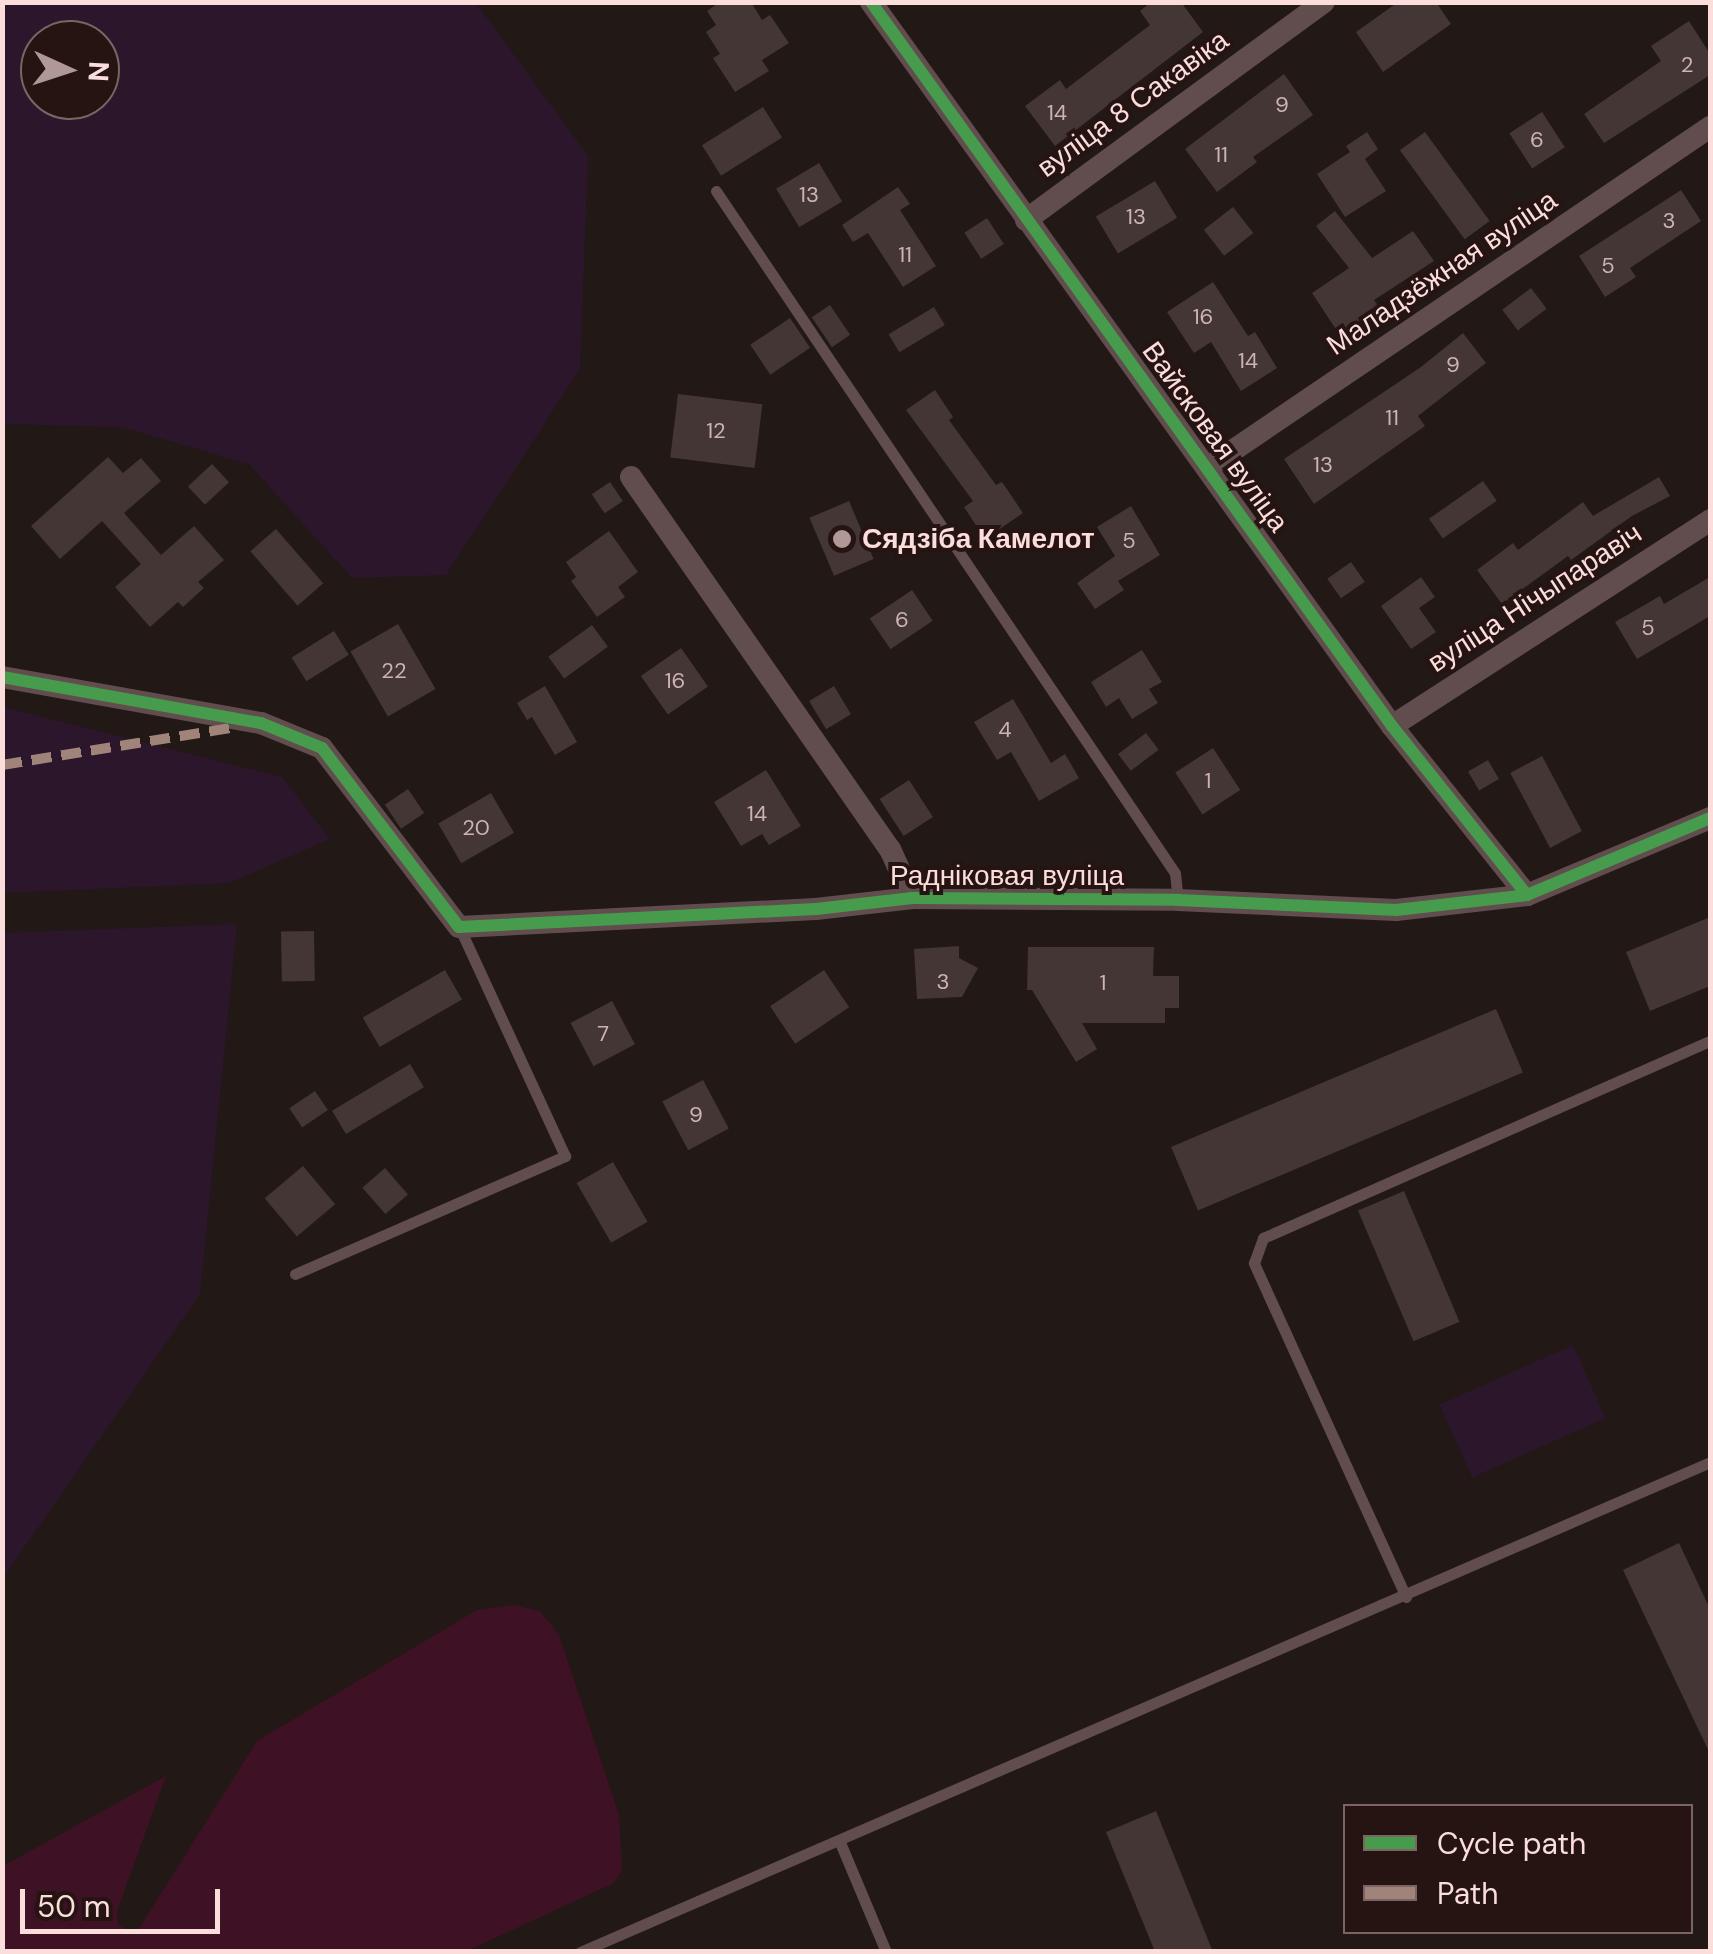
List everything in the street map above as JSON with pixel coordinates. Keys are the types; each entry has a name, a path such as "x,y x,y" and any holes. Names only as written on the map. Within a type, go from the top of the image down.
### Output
{"street":[{"name":"Вайсковая вуліца","path":"872,2 1392,726 1527,895"},
{"name":"вуліца 8 Сакавіка","path":"1026,220 1324,2"},
{"name":"Маладзёжная вуліца","path":"1207,468 1710,127"},
{"name":"Радніковая вуліца","path":"631,477 890,848 912,898"},
{"name":"вуліца Нічыпаравіч","path":"1392,726 1710,520"},
{"path":"2,677 261,723 322,748 459,927"},
{"name":"Радніковая вуліца","path":"459,927 816,908 912,898 1178,900 1396,910 1527,895 1710,818"}],"lane":[{"path":"716,191 1175,873 1178,900"},
{"path":"295,1274 565,1156 459,927"},
{"path":"1406,1597 1254,1262 1262,1238 1710,1041"},
{"path":"587,1950 1710,1462"},
{"path":"839,1840 886,1952"}],"shaded area":[{"path":"3,2 476,3 588,156 580,369 446,575 352,578 249,464 121,427 3,424"},
{"path":"3,707 282,777 330,839 229,883 3,893"},
{"path":"237,924 200,1294 3,1578 3,933"},
{"path":"1573,1345 1606,1418 1472,1477 1440,1404"},
{"path":"514,1605 540,1611 559,1635 619,1815 622,1870 614,1883 467,1951 3,1951 3,1866 166,1776 117,1911 118,1924 128,1931 138,1930 257,1741 477,1610"}],"building":[{"path":"720,2 751,2 762,20 770,15 789,43 762,60 769,71 735,92 713,58 720,54 706,32 716,25 707,11"},
{"path":"1151,2 1181,2 1203,32 1055,146 1025,106 1060,80 1066,89 1150,25 1140,11"},
{"path":"1398,2 1436,2 1451,24 1383,72 1356,32"},
{"path":"1689,21 1710,54 1710,75 1604,143 1584,114 1661,61 1651,46"},
{"path":"1284,74 1313,115 1253,157 1257,162 1217,192 1185,149"},
{"path":"763,107 782,138 721,176 702,145"},
{"path":"1542,112 1565,147 1532,168 1509,133"},
{"path":"1367,132 1378,149 1365,159 1386,191 1345,217 1317,174 1350,152 1346,146"},
{"path":"1425,132 1490,221 1465,239 1400,150"},
{"path":"819,163 842,202 799,227 776,189"},
{"path":"1155,181 1177,218 1118,253 1096,217"},
{"path":"898,187 910,204 900,210 936,266 903,287 868,233 853,242 842,225"},
{"path":"1681,190 1701,221 1630,268 1636,277 1605,297 1579,256"},
{"path":"1233,207 1253,233 1224,256 1204,230"},
{"path":"1335,211 1372,258 1413,231 1434,261 1374,300 1381,310 1341,337 1312,293 1349,268 1316,226"},
{"path":"987,218 1004,244 981,259 964,233"},
{"path":"1213,282 1248,336 1255,332 1277,368 1241,391 1211,342 1194,353 1167,312"},
{"path":"1531,288 1547,309 1518,330 1502,310"},
{"path":"830,305 850,335 832,347 812,317"},
{"path":"934,307 945,325 899,352 889,334"},
{"path":"790,318 810,348 770,375 750,345"},
{"path":"1463,333 1486,363 1418,416 1425,426 1314,504 1284,459 1421,367"},
{"path":"935,390 953,417 949,420 996,485 1002,482 1023,513 985,539 964,507 973,501 906,410"},
{"path":"678,394 762,404 755,468 670,458"},
{"path":"108,457 123,473 141,458 161,481 124,513 161,555 194,526 224,560 198,582 204,588 183,607 178,602 150,627 115,587 141,564 102,521 60,559 31,526"},
{"path":"212,464 229,482 205,505 188,487"},
{"path":"1659,477 1670,496 1632,516 1571,560 1568,556 1502,604 1477,570 1513,543 1518,550 1583,502 1593,516"},
{"path":"1483,481 1497,501 1443,539 1429,519"},
{"path":"610,482 623,501 605,513 592,494"},
{"name":"Сядзіба Камелот","path":"849,501 874,559 834,576 809,518"},
{"path":"1131,506 1160,555 1118,581 1124,590 1095,609 1077,583 1115,556 1097,527"},
{"path":"276,529 323,583 298,606 250,551"},
{"path":"609,531 638,572 618,587 625,597 597,617 571,581 576,577 566,562"},
{"path":"1351,562 1365,582 1341,598 1327,579"},
{"path":"1421,577 1435,597 1419,608 1436,632 1411,649 1381,606"},
{"path":"1710,577 1710,616 1637,659 1615,622 1660,596 1664,604"},
{"path":"912,590 933,621 890,649 870,619"},
{"path":"398,624 436,689 388,716 350,652"},
{"path":"592,625 608,647 564,679 548,657"},
{"path":"334,631 349,655 306,681 292,657"},
{"path":"681,648 708,687 668,715 641,676"},
{"path":"1142,650 1162,682 1149,689 1158,703 1132,719 1119,698 1106,707 1091,682"},
{"path":"545,686 577,742 555,755 532,717 527,720 517,703"},
{"path":"834,686 851,714 826,729 809,701"},
{"path":"1013,699 1051,763 1065,754 1079,778 1039,801 1011,752 997,760 974,722"},
{"path":"1146,733 1159,750 1131,771 1118,754"},
{"path":"1213,748 1240,790 1202,814 1175,773"},
{"path":"1542,756 1582,831 1550,848 1510,773"},
{"path":"1488,760 1499,779 1479,791 1468,772"},
{"path":"766,770 801,826 769,845 762,834 741,846 714,802"},
{"path":"909,780 933,817 904,836 880,799"},
{"path":"408,789 424,813 401,829 385,805"},
{"path":"491,793 514,833 461,863 438,824"},
{"path":"1710,917 1710,986 1650,1011 1626,952"},
{"path":"314,931 315,981 282,982 281,932"},
{"path":"959,946 959,958 978,968 962,997 917,999 914,949"},
{"path":"1028,947 1154,947 1153,976 1179,976 1179,1008 1165,1008 1165,1023 1082,1023 1097,1049 1076,1062 1032,990 1027,990"},
{"path":"445,970 462,999 380,1047 363,1018"},
{"path":"824,970 849,1007 795,1044 770,1006"},
{"path":"612,1001 635,1044 594,1066 571,1023"},
{"path":"1496,1009 1523,1073 1198,1210 1171,1147"},
{"path":"410,1064 424,1087 346,1134 332,1111"},
{"path":"703,1080 729,1129 688,1150 662,1102"},
{"path":"315,1091 328,1110 302,1127 289,1108"},
{"path":"613,1162 648,1222 611,1243 577,1183"},
{"path":"303,1166 335,1204 297,1236 265,1198"},
{"path":"385,1168 408,1194 385,1214 362,1188"},
{"path":"1404,1191 1459,1322 1413,1341 1358,1211"},
{"path":"1679,1543 1710,1609 1710,1754 1623,1570"},
{"path":"1156,1811 1213,1952 1155,1952 1106,1832"}],"marked path":[{"path":"2,765 236,727"}],"cycle path":[{"path":"871,2 1392,726 1527,895"},
{"path":"2,677 261,723 322,748 459,927 816,909 912,898 1178,900 1396,910 1527,895 1710,818"}],"place":[{"name":"Сядзіба Камелот","path":"842,539"}]}
